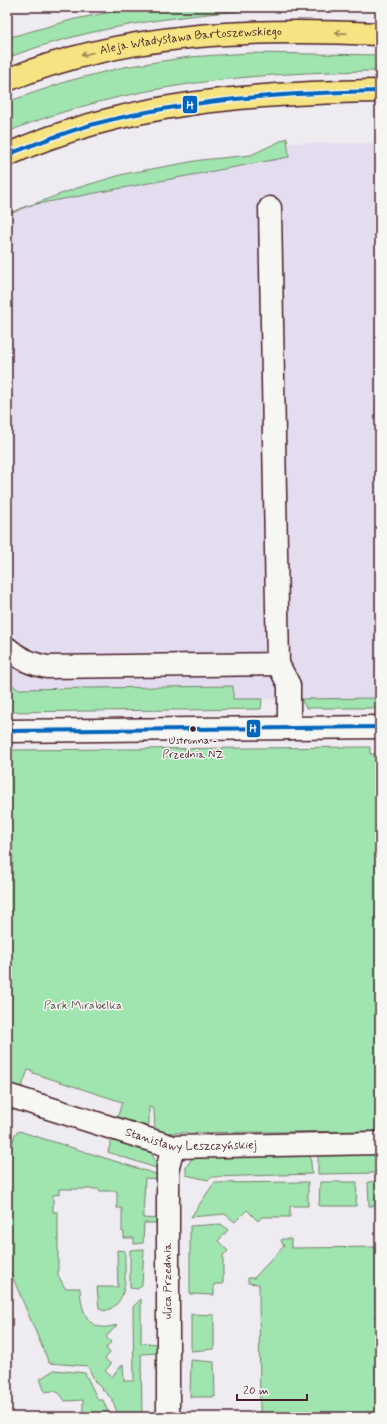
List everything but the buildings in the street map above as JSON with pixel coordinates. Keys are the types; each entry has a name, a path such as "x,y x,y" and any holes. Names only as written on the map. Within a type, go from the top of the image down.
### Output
{"main road":[{"name":"Aleja Władysława Bartoszewskiego","path":"7,80 62,61 103,50 147,41 186,36 269,32 380,34"},
{"path":"7,155 65,132 113,118 153,109 245,97 380,91"}],"street":[{"path":"270,208 278,664 289,685 289,728"},
{"path":"7,648 14,655 32,664 47,666 278,664"},
{"path":"7,731 380,727"},
{"name":"Stanisławy Leszczyńskiej","path":"7,1095 173,1147 380,1143"},
{"name":"ulica Przednia","path":"168,1417 168,1166 173,1147"}],"shaded area":[{"path":"288,143 380,143 380,698 7,702 7,216 26,206 289,157"}],"green space":[{"path":"137,7 239,7 239,11 180,17 122,26 64,39 7,58 7,38 75,19"},
{"path":"248,53 380,55 380,71 285,74 190,84 97,102 7,132 7,102 68,81 124,67 189,57"},
{"path":"287,138 289,157 31,205 77,188 124,174 201,160 251,155"},
{"path":"20,209 7,216 7,214"},
{"path":"7,679 17,689 233,686 233,699 262,699 261,709 7,712"},
{"path":"380,698 380,708 306,708 301,699"},
{"name":"Park Mirabelka","path":"370,747 370,754 380,754 380,1131 165,1133 155,1131 154,1109 149,1107 148,1128 117,1119 122,1102 33,1073 33,1071 28,1070 21,1089 7,1085 7,750"},
{"path":"19,1131 159,1175 160,1179 145,1178 143,1218 160,1219 160,1223 144,1223 143,1243 134,1244 134,1238 124,1238 124,1232 122,1232 122,1208 117,1208 117,1191 99,1191 99,1189 59,1189 59,1194 53,1195 53,1212 58,1212 58,1275 65,1288 80,1288 82,1306 90,1322 101,1327 117,1325 106,1337 111,1342 106,1348 110,1353 105,1359 111,1364 105,1371 112,1377 123,1364 124,1381 134,1381 133,1307 141,1299 141,1343 159,1344 159,1353 141,1354 142,1417 119,1417 112,1399 95,1382 88,1366 49,1363 7,1264 7,1162 15,1134"},
{"path":"113,1135 150,1150 159,1169 108,1152"},
{"path":"310,1152 312,1174 212,1177 208,1180 186,1175 186,1167 193,1157"},
{"path":"318,1152 380,1152 380,1173 318,1174"},
{"path":"380,1181 380,1206 369,1206 368,1182"},
{"path":"308,1182 308,1206 290,1206 290,1217 262,1217 258,1221 247,1210 235,1222 225,1214 191,1217 214,1183"},
{"path":"320,1182 357,1182 356,1206 319,1206"},
{"path":"221,1224 228,1230 218,1241 228,1251 223,1255 223,1284 214,1284 214,1295 190,1294 190,1226"},
{"path":"282,1239 291,1239 291,1248 380,1247 380,1286 375,1291 377,1366 380,1371 380,1417 260,1417 259,1284 248,1283 248,1278 254,1278 284,1246 281,1241"},
{"path":"144,1249 142,1285 138,1289 130,1288 130,1250"},
{"path":"117,1250 125,1251 124,1287 119,1302 113,1307 104,1311 99,1308 97,1287 118,1287"},
{"path":"191,1314 214,1315 214,1349 191,1351"},
{"path":"191,1360 214,1362 215,1397 190,1397"},
{"path":"54,1370 85,1373 98,1400 103,1400 110,1417 83,1417 83,1400 65,1401 57,1392 45,1392 40,1379"}],"transit line":[{"name":"H","path":"7,155 86,126 168,108 238,99 309,93 380,91"},
{"name":"H","path":"7,731 380,727"}],"place":[{"name":"Ustronna - Przednia NŻ","path":"193,729"}]}
